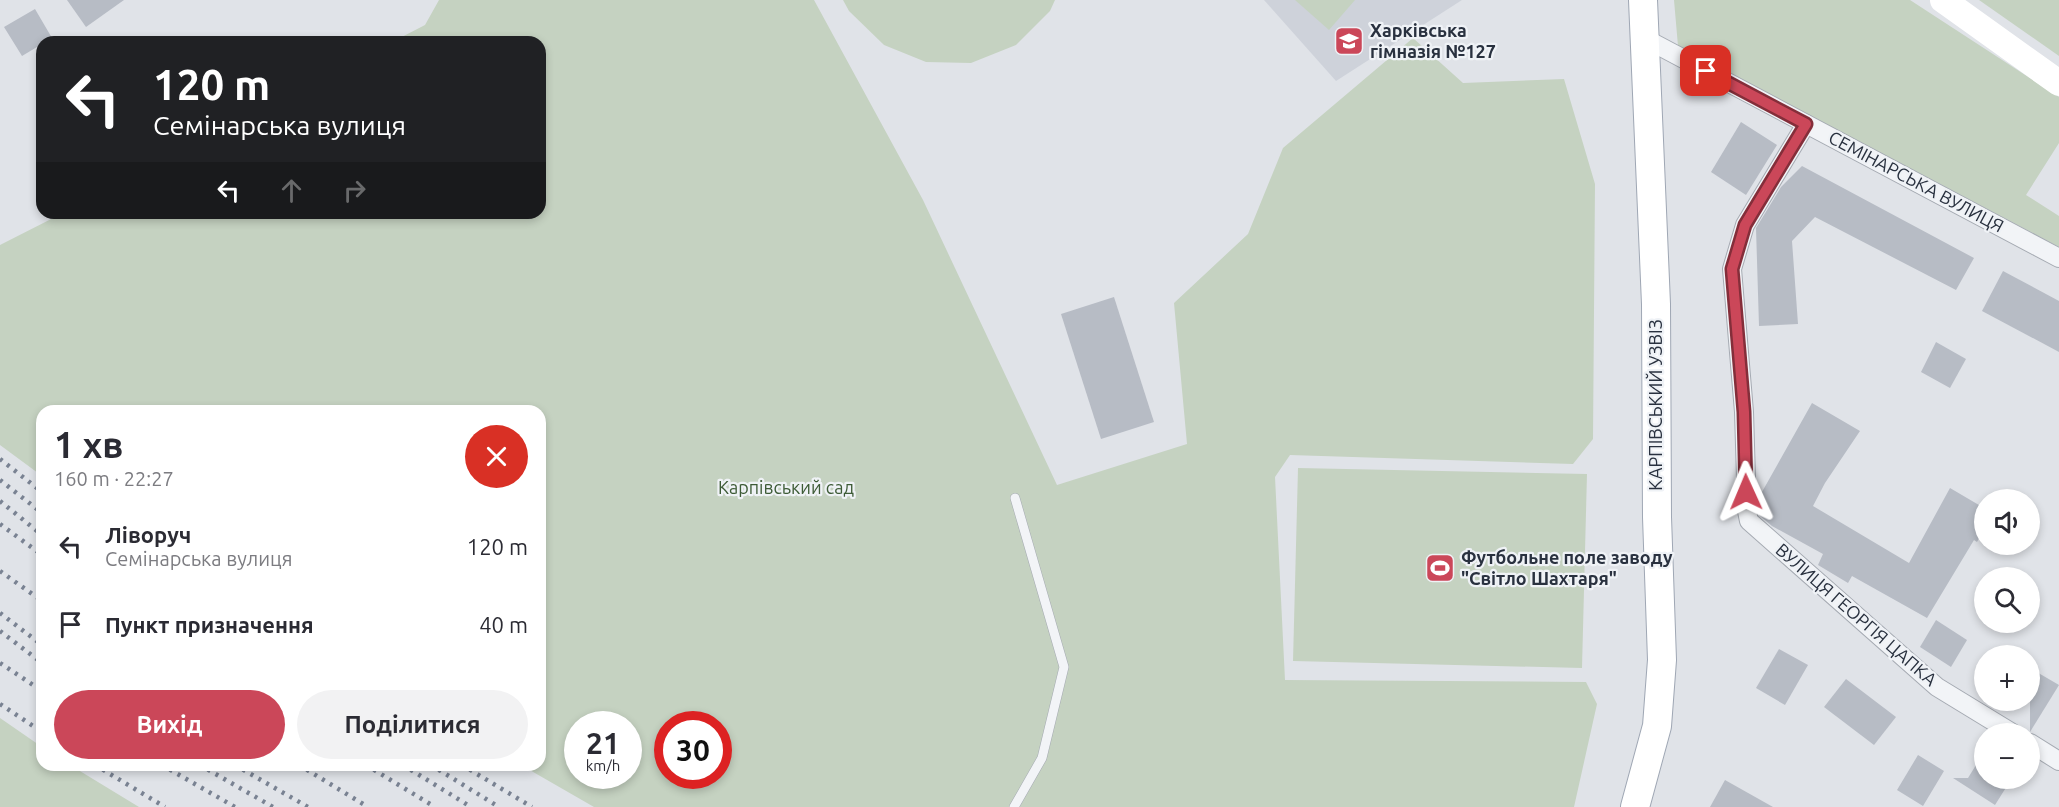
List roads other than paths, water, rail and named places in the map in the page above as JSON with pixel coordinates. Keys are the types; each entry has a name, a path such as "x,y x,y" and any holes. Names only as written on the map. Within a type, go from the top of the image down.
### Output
{"main road":[{"name":"КАРПІВСЬКИЙ УЗВІЗ","path":"1635,807 1657,726 1662,660 1657,517 1656,304 1643,0"},
{"path":"1943,0 2059,83"}],"street":[{"name":"СЕМІНАРСЬКА ВУЛИЦЯ","path":"1646,39 2059,258"},
{"name":"ВУЛИЦЯ ГЕОРГІЯ ЦАПКА","path":"1806,124 1745,225 1732,269 1744,412 1749,520 1937,687 1996,723"},
{"path":"2040,749 2059,761"}],"lane":[{"path":"1014,807 1042,758 1064,667 1015,498"}],"railway":[{"path":"0,459 36,487"},
{"path":"0,480 36,508"},
{"path":"0,501 36,530"},
{"path":"0,524 36,551"},
{"path":"0,571 36,597"},
{"path":"0,613 36,640"},
{"path":"0,631 36,658"},
{"path":"0,663 36,687"},
{"path":"0,704 36,728"},
{"path":"105,771 165,807"},
{"path":"172,771 235,807"},
{"path":"210,771 273,807"},
{"path":"245,771 308,807"},
{"path":"309,771 368,807"},
{"path":"376,771 435,807"},
{"path":"413,771 471,807"},
{"path":"441,771 499,807"},
{"path":"472,771 532,807"}],"place":[{"name":"Харківська гімназія №127","path":"1349,41"},
{"name":"Футбольне поле заводу \"Світло Шахтаря\"","path":"1440,568"}],"park label":[{"name":"Карпівський сад","path":"786,488"}]}
